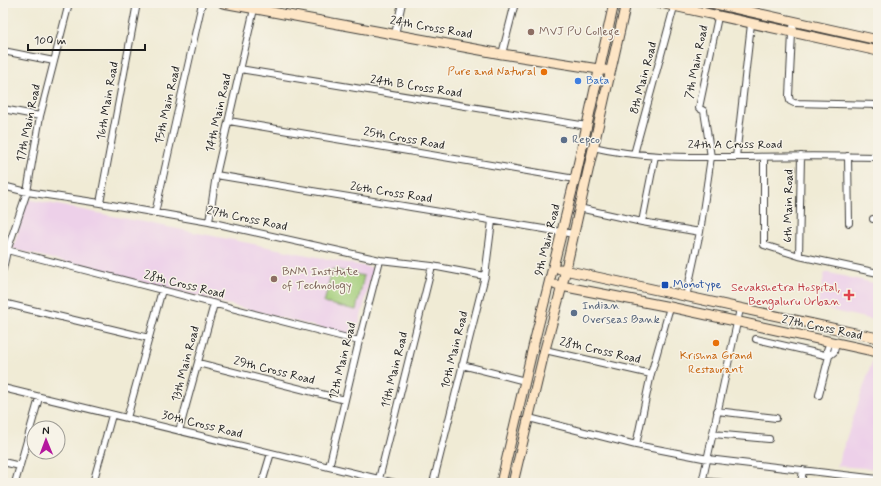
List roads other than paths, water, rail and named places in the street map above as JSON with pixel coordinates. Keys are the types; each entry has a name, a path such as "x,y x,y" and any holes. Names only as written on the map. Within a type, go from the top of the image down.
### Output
{"main road":[{"name":"24th Cross Road","path":"223,3 502,54 610,71"},
{"name":"9th Main Road","path":"501,483 575,179 614,3"},
{"name":"9th Main Road","path":"513,483 545,350 566,271 626,3"},
{"path":"660,3 718,17 878,51"},
{"path":"711,3 878,40"},
{"name":"27th Cross Road","path":"553,267 878,338"},
{"name":"27th Cross Road","path":"549,284 670,307 878,352"}],"street":[{"name":"17th Main Road","path":"3,269 5,250 27,192 40,116 69,3"},
{"name":"16th Main Road","path":"100,203 138,3"},
{"name":"15th Main Road","path":"155,213 202,3"},
{"path":"396,34 402,3"},
{"path":"502,54 515,3"},
{"name":"8th Main Road","path":"634,154 674,7"},
{"name":"14th Main Road","path":"209,222 216,175 254,8"},
{"name":"7th Main Road","path":"711,157 704,111 699,108 718,17"},
{"path":"794,22 792,33 790,100 794,103 878,105"},
{"path":"736,157 752,24"},
{"path":"3,51 54,61"},
{"name":"24th B Cross Road","path":"240,69 587,126"},
{"path":"3,109 40,116"},
{"name":"25th Cross Road","path":"228,121 575,179"},
{"name":"24th A Cross Road","path":"593,147 655,156 878,157"},
{"path":"642,222 655,156"},
{"name":"6th Main Road","path":"799,256 801,156"},
{"path":"848,156 849,223"},
{"path":"686,297 700,232 711,157"},
{"path":"764,157 764,246 799,256 878,273"},
{"name":"26th Cross Road","path":"216,175 574,234"},
{"name":"27th Cross Road","path":"3,186 27,192 209,222 380,260 432,266 485,276"},
{"path":"580,208 642,222 700,232"},
{"name":"10th Main Road","path":"433,483 485,276 492,221"},
{"name":"28th Cross Road","path":"5,250 359,341"},
{"name":"12th Main Road","path":"329,467 380,260"},
{"name":"11th Main Road","path":"379,479 432,266"},
{"path":"127,418 162,290"},
{"path":"3,303 149,338"},
{"name":"13th Main Road","path":"179,431 214,304"},
{"path":"636,445 651,374 670,307"},
{"path":"723,483 702,482 729,353 740,309"},
{"path":"756,339 829,356"},
{"path":"819,395 829,356 834,352 833,342"},
{"name":"28th Cross Road","path":"545,350 651,374"},
{"name":"29th Cross Road","path":"198,363 345,400"},
{"path":"462,365 525,381"},
{"name":"30th Cross Road","path":"3,388 39,398 112,414 395,483"},
{"path":"15,483 39,398"},
{"path":"717,411 776,418"},
{"path":"95,483 112,414"},
{"path":"529,418 636,445 708,459 878,479"},
{"path":"713,434 769,439"},
{"path":"262,483 271,453"},
{"path":"3,462 20,466"},
{"path":"801,483 803,470"}],"place":[{"name":"MVJ PU College","path":"531,32"},
{"name":"Pure and Natural","path":"544,72"},
{"name":"Bata","path":"578,81"},
{"name":"Repco","path":"564,140"},
{"name":"BNM Institute of Technology","path":"274,279"},
{"name":"Monotype","path":"665,285"},
{"name":"Sevakshetra Hospital, Bengaluru Urban","path":"849,295"},
{"name":"Indian Overseas Bank","path":"574,313"},
{"name":"Krishna Grand Restaurant","path":"716,343"}]}
